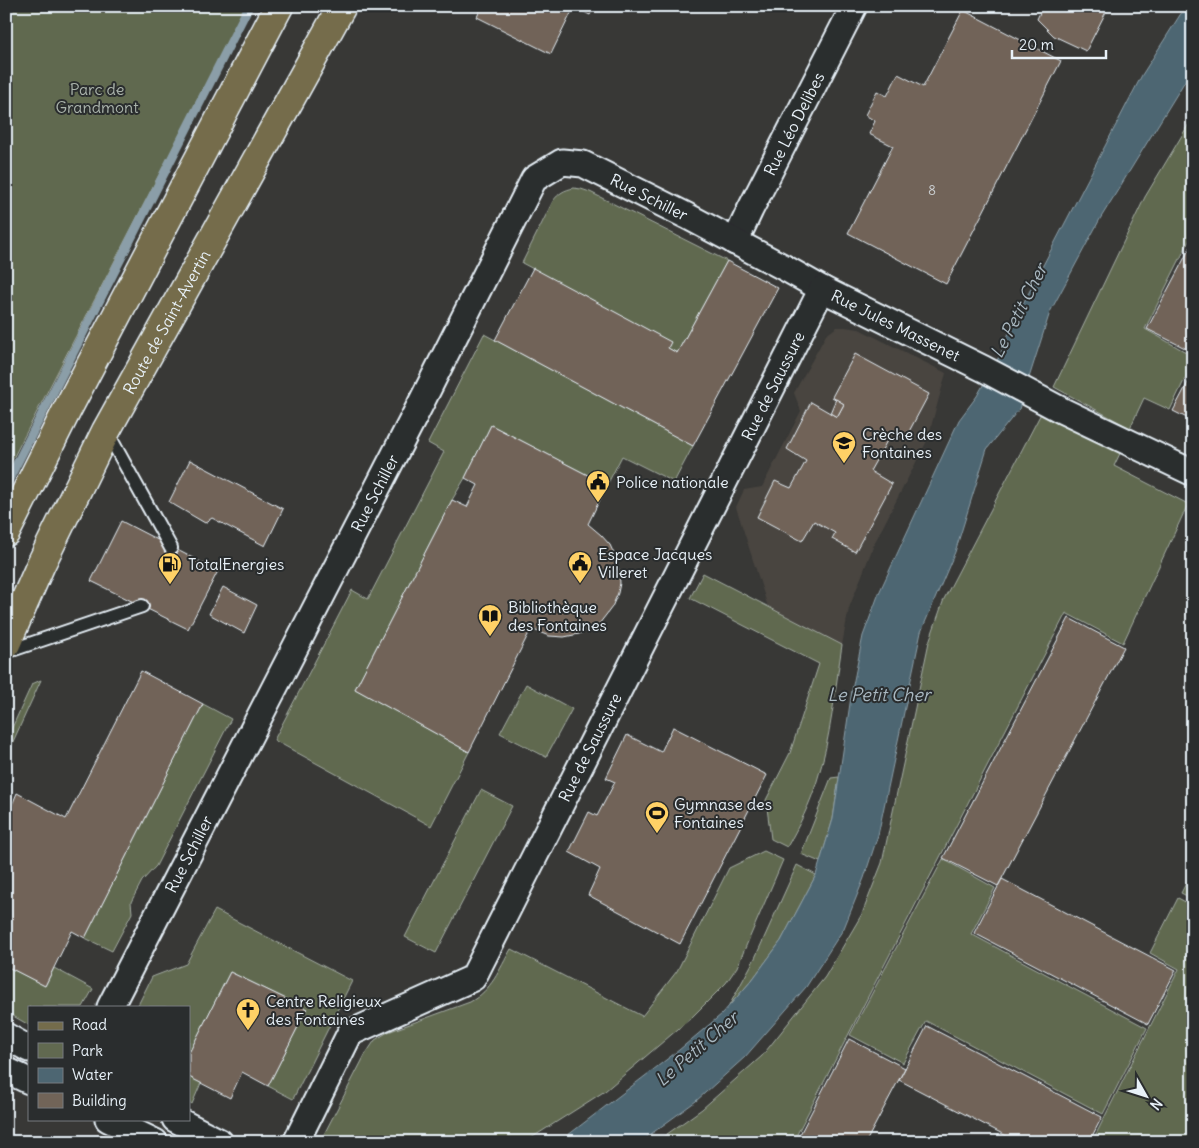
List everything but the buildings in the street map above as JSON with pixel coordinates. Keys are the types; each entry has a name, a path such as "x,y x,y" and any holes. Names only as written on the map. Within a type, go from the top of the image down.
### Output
{"main road":[{"path":"6,532 279,6"},
{"name":"Route de Saint-Avertin","path":"6,644 41,564 106,431 342,6"}],"street":[{"name":"Rue Léo Delibes","path":"735,242 854,6"},
{"name":"Rue Schiller","path":"111,1006 534,179 562,162 583,164 735,242"},
{"name":"Rue Jules Massenet","path":"735,242 822,289 984,369 1063,411 1193,473"},
{"name":"Rue de Saussure","path":"296,1142 350,1033 473,978 822,289"},
{"path":"6,1036 28,1048"},
{"path":"6,1070 28,1081"},
{"path":"110,1120 155,1142"},
{"path":"177,1120 220,1142"}],"lane":[{"path":"106,431 171,548"},
{"path":"6,652 142,606"}],"shaded area":[{"name":"Crèche des Fontaines","path":"837,327 859,329 946,373 927,441 875,542 849,608 842,645 768,607 736,507 744,490 762,487 801,411 794,393 826,335"}],"green space":[{"name":"Parc de Grandmont","path":"6,6 246,6 6,472"},
{"path":"1193,117 1193,233 1145,329 1193,356 1193,362 1170,410 1144,398 1130,428 1054,387 1145,197"},
{"path":"574,188 590,192 727,261 677,353 668,348 670,342 522,263 553,201 562,192"},
{"path":"484,334 693,446 674,482 622,456 607,485 491,425 355,689 469,752 431,826 274,740 352,590 368,599 444,452 428,443"},
{"path":"1047,402 1124,445 1114,466 1188,504 1123,643 1066,613 793,1142 656,1142 702,1109 762,1056 825,977 862,914 882,863 929,642 944,599"},
{"path":"703,573 842,645 822,764 808,806 787,847 771,839 766,800 790,753 819,664 690,598"},
{"path":"41,680 6,757 6,741 32,684"},
{"path":"526,684 572,709 546,757 500,733"},
{"path":"203,704 231,719 156,866 142,881 131,902 132,913 112,951 85,938"},
{"path":"839,777 833,819 820,862 801,854 831,778"},
{"path":"481,790 512,806 436,953 405,937"},
{"path":"764,851 783,860 737,967 726,983 691,1018 605,1091 525,1142 320,1142 365,1055 375,1040 388,1032 470,1002 478,997 494,979 511,949 642,1016 677,971 729,868"},
{"path":"943,859 995,888 971,934 1147,1028 1103,1114 926,1021 903,1063 850,1035"},
{"path":"797,865 816,875 781,941 752,980 729,1006 755,958"},
{"path":"1193,870 1193,899 1181,893"},
{"path":"1178,898 1193,906 1193,1142 1092,1142 1179,969 1150,953"},
{"path":"215,910 352,981 293,1099 268,1086 307,1009 230,972 190,1051 190,1006 138,1006 152,977 186,964"},
{"path":"6,966 45,986 54,968 93,989 84,1006 28,1006 28,1024 6,1012"},
{"path":"190,1078 201,1083 192,1104 190,1103"}],"water":[{"name":"Le Petit Cher","path":"1187,6 1193,6 1193,68 1100,219 1050,312 1019,409 987,449 955,552 921,632 878,835 864,878 844,928 806,987 745,1057 696,1101 640,1142 559,1142 679,1050 722,1014 752,980 781,941 816,875 833,819 852,690 863,636 879,593 959,420 977,396 1000,355 1013,323 1142,75"}],"waterway":[{"path":"6,485 249,6"}],"place":[{"name":"Crèche des Fontaines","path":"844,464"},
{"name":"Police nationale","path":"598,503"},
{"name":"Espace Jacques Villeret","path":"580,584"},
{"name":"TotalEnergies","path":"170,585"},
{"name":"Bibliothèque des Fontaines","path":"490,637"},
{"name":"Gymnase des Fontaines","path":"657,834"},
{"name":"Centre Religieux des Fontaines","path":"248,1031"}]}
